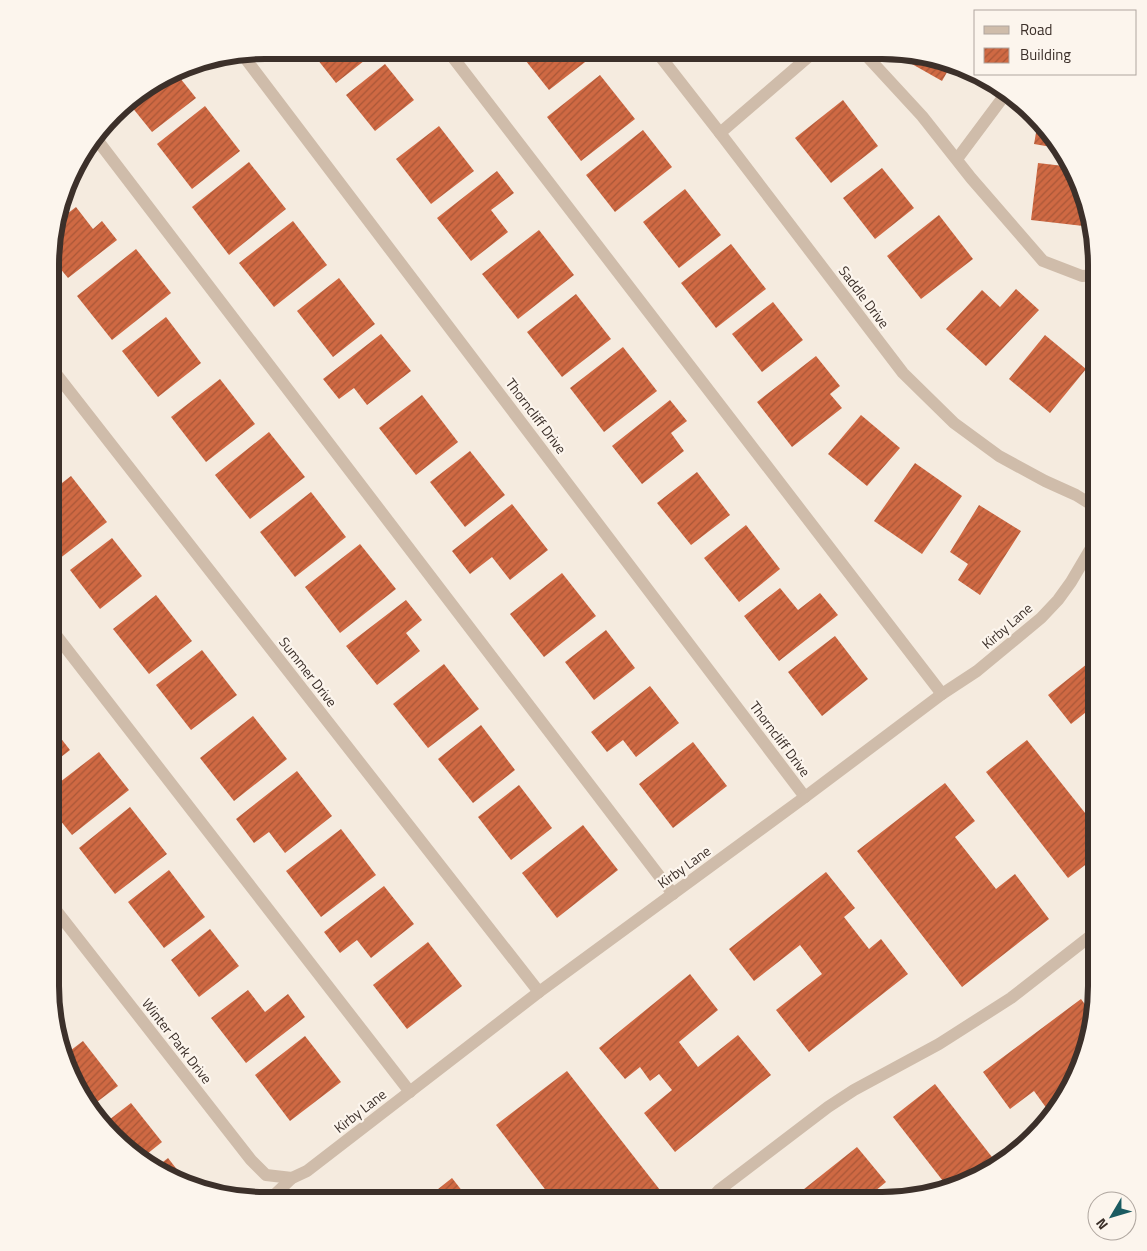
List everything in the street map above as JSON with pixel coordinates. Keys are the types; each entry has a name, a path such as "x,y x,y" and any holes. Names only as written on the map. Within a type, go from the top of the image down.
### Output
{"street":[{"path":"455,59 942,694"},
{"name":"Saddle Drive","path":"662,59 903,373 954,423 999,456 1088,503"},
{"path":"720,133 806,59"},
{"path":"869,59 922,116 971,178 1043,261 1082,276 1088,276"},
{"name":"Thorncliff Drive","path":"246,60 805,797"},
{"path":"957,159 1003,97"},
{"path":"99,142 673,894"},
{"name":"Summer Drive","path":"59,378 539,992"},
{"name":"Kirby Lane","path":"277,1192 292,1178 307,1171 539,992 942,694 977,671 1040,618 1058,600 1088,552"},
{"path":"59,639 410,1092"},
{"name":"Winter Park Drive","path":"59,914 251,1160 266,1175 292,1178"},
{"path":"717,1192 828,1107 854,1090 939,1044 1012,998 1088,938"}],"building":[{"path":"317,59 366,59 336,83"},
{"path":"524,59 589,59 549,90"},
{"path":"906,60 948,70 942,81"},
{"path":"385,64 414,100 375,131 346,95"},
{"path":"600,75 635,119 581,161 547,117"},
{"path":"179,77 196,98 152,132 132,107 150,93"},
{"path":"843,100 878,146 831,183 795,138"},
{"path":"205,106 240,151 192,189 157,144"},
{"path":"439,126 474,171 431,204 396,159"},
{"path":"1037,129 1052,147 1034,144"},
{"path":"643,130 672,167 615,212 586,175"},
{"path":"249,162 286,209 229,255 192,207"},
{"path":"1038,163 1063,166 1073,186 1084,226 1031,220"},
{"path":"882,168 914,208 875,239 843,198"},
{"path":"497,171 514,193 491,210 508,232 471,261 437,218"},
{"path":"685,189 721,235 679,268 643,222"},
{"path":"76,207 93,229 102,221 117,240 68,278 59,267 59,251 65,216"},
{"path":"939,215 973,259 921,299 887,256"},
{"path":"293,221 327,265 274,307 239,263"},
{"path":"539,230 574,275 518,319 482,274"},
{"path":"731,244 766,289 716,328 681,283"},
{"path":"136,249 171,293 112,340 77,296"},
{"path":"339,278 375,324 333,357 297,311"},
{"path":"1016,289 1039,310 986,366 946,329 982,290 1000,307"},
{"path":"576,294 611,339 562,377 527,332"},
{"path":"773,302 803,340 762,372 732,334"},
{"path":"166,317 201,363 158,397 122,351"},
{"path":"381,334 411,371 367,405 354,388 339,399 323,379"},
{"path":"1045,335 1086,369 1050,413 1009,379"},
{"path":"623,347 657,391 604,432 570,388"},
{"path":"816,356 840,386 830,394 842,408 792,447 757,402"},
{"path":"220,379 255,424 206,462 171,417"},
{"path":"422,395 458,442 416,475 379,428"},
{"path":"670,400 687,421 671,433 684,451 642,484 612,446"},
{"path":"861,415 900,448 867,486 828,454"},
{"path":"269,432 305,477 250,519 215,475"},
{"path":"470,451 505,495 465,527 430,482"},
{"path":"915,463 962,496 922,554 874,521"},
{"path":"697,472 730,515 691,545 657,503"},
{"path":"71,476 107,522 59,559 59,485"},
{"path":"311,492 346,537 295,577 260,532"},
{"path":"512,504 548,550 510,580 492,557 470,574 452,551"},
{"path":"979,505 1021,531 980,595 958,580 968,564 950,552"},
{"path":"746,525 780,569 739,602 704,558"},
{"path":"112,538 142,576 100,609 70,570"},
{"path":"360,544 396,589 340,633 305,587"},
{"path":"562,573 596,616 544,657 510,614"},
{"path":"780,588 798,610 820,593 838,615 779,661 744,616"},
{"path":"156,595 192,641 149,674 113,629"},
{"path":"406,600 422,620 406,633 420,651 377,685 346,646"},
{"path":"606,630 635,668 594,700 565,662"},
{"path":"835,636 868,679 822,716 788,672"},
{"path":"202,650 237,695 191,730 156,685"},
{"path":"1088,663 1088,711 1071,724 1048,695"},
{"path":"444,664 479,709 428,748 393,704"},
{"path":"650,686 679,723 636,757 623,740 607,752 591,732"},
{"path":"253,716 287,759 234,801 200,758"},
{"path":"481,725 515,770 473,803 438,759"},
{"path":"59,736 70,750 59,759"},
{"path":"1027,740 1088,817 1088,863 1068,878 986,772"},
{"path":"693,742 727,786 673,828 639,784"},
{"path":"99,752 129,790 72,835 59,819 59,783"},
{"path":"297,771 332,816 285,853 269,832 254,843 236,819"},
{"path":"945,783 975,821 955,837 996,889 1015,874 1049,919 962,987 857,851"},
{"path":"519,785 552,828 511,860 478,817"},
{"path":"130,807 167,854 115,894 79,848"},
{"path":"583,825 618,870 557,918 522,873"},
{"path":"341,829 376,875 321,917 286,871"},
{"path":"169,870 205,917 164,948 128,902"},
{"path":"826,872 855,908 844,917 869,949 881,939 908,974 809,1052 776,1010 822,974 800,945 754,981 729,949"},
{"path":"384,886 414,924 371,958 357,940 340,953 324,932"},
{"path":"210,929 239,966 199,997 171,960"},
{"path":"428,942 462,986 407,1029 373,985"},
{"path":"690,974 718,1010 679,1042 698,1067 738,1035 771,1075 675,1152 644,1113 672,1090 659,1074 650,1081 640,1067 625,1079 599,1048"},
{"path":"248,990 265,1012 288,994 305,1017 246,1063 211,1018"},
{"path":"1081,999 1087,1007 1081,1040 1073,1065 1048,1110 1034,1091 1010,1109 983,1072"},
{"path":"305,1036 341,1082 290,1121 255,1075"},
{"path":"83,1041 118,1086 95,1104 74,1065 69,1051"},
{"path":"567,1071 662,1192 547,1192 496,1125"},
{"path":"935,1084 994,1160 961,1177 944,1182 893,1117"},
{"path":"131,1103 162,1142 146,1155 108,1120"},
{"path":"857,1147 886,1182 874,1192 800,1192"},
{"path":"168,1158 181,1174 162,1165 160,1164"},
{"path":"452,1178 463,1192 434,1192"}]}
